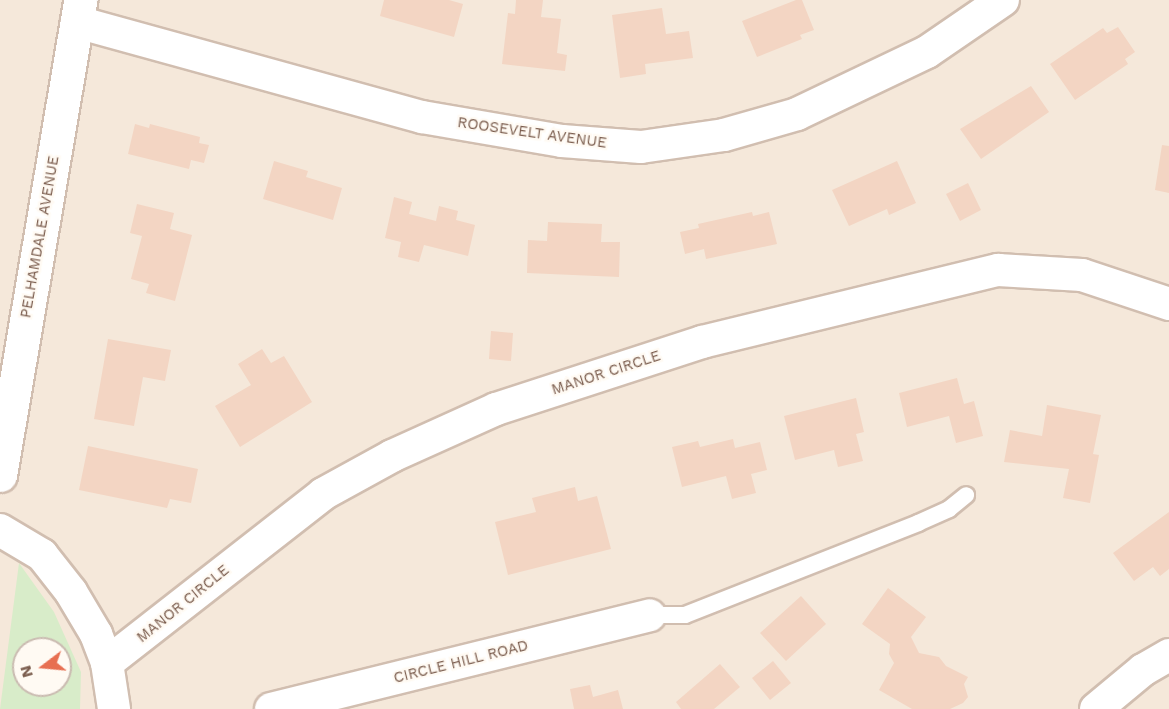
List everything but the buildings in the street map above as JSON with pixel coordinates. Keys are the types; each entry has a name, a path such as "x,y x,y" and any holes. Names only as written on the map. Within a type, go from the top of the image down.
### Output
{"street":[{"name":"ROOSEVELT AVENUE","path":"79,11 422,117 562,141 641,147 724,135 797,114 927,52 1003,0"},
{"name":"PELHAMDALE AVENUE","path":"0,474 79,11"},
{"name":"MANOR CIRCLE","path":"107,663 324,494 392,456 496,409 702,342 998,270 1082,275 1169,304"},
{"path":"0,530 42,555 87,619 107,663 114,709"},
{"name":"CIRCLE HILL ROAD","path":"271,709 650,615"},
{"path":"1096,709 1143,670 1169,655"}],"lane":[{"path":"650,615 685,615 918,523 949,509 966,495"}],"shaded area":[{"path":"0,0 1169,0 1169,709 0,709"}],"green space":[{"path":"19,563 54,612 65,637 12,637 12,697 72,697 72,652 81,672 80,709 0,709"}]}
